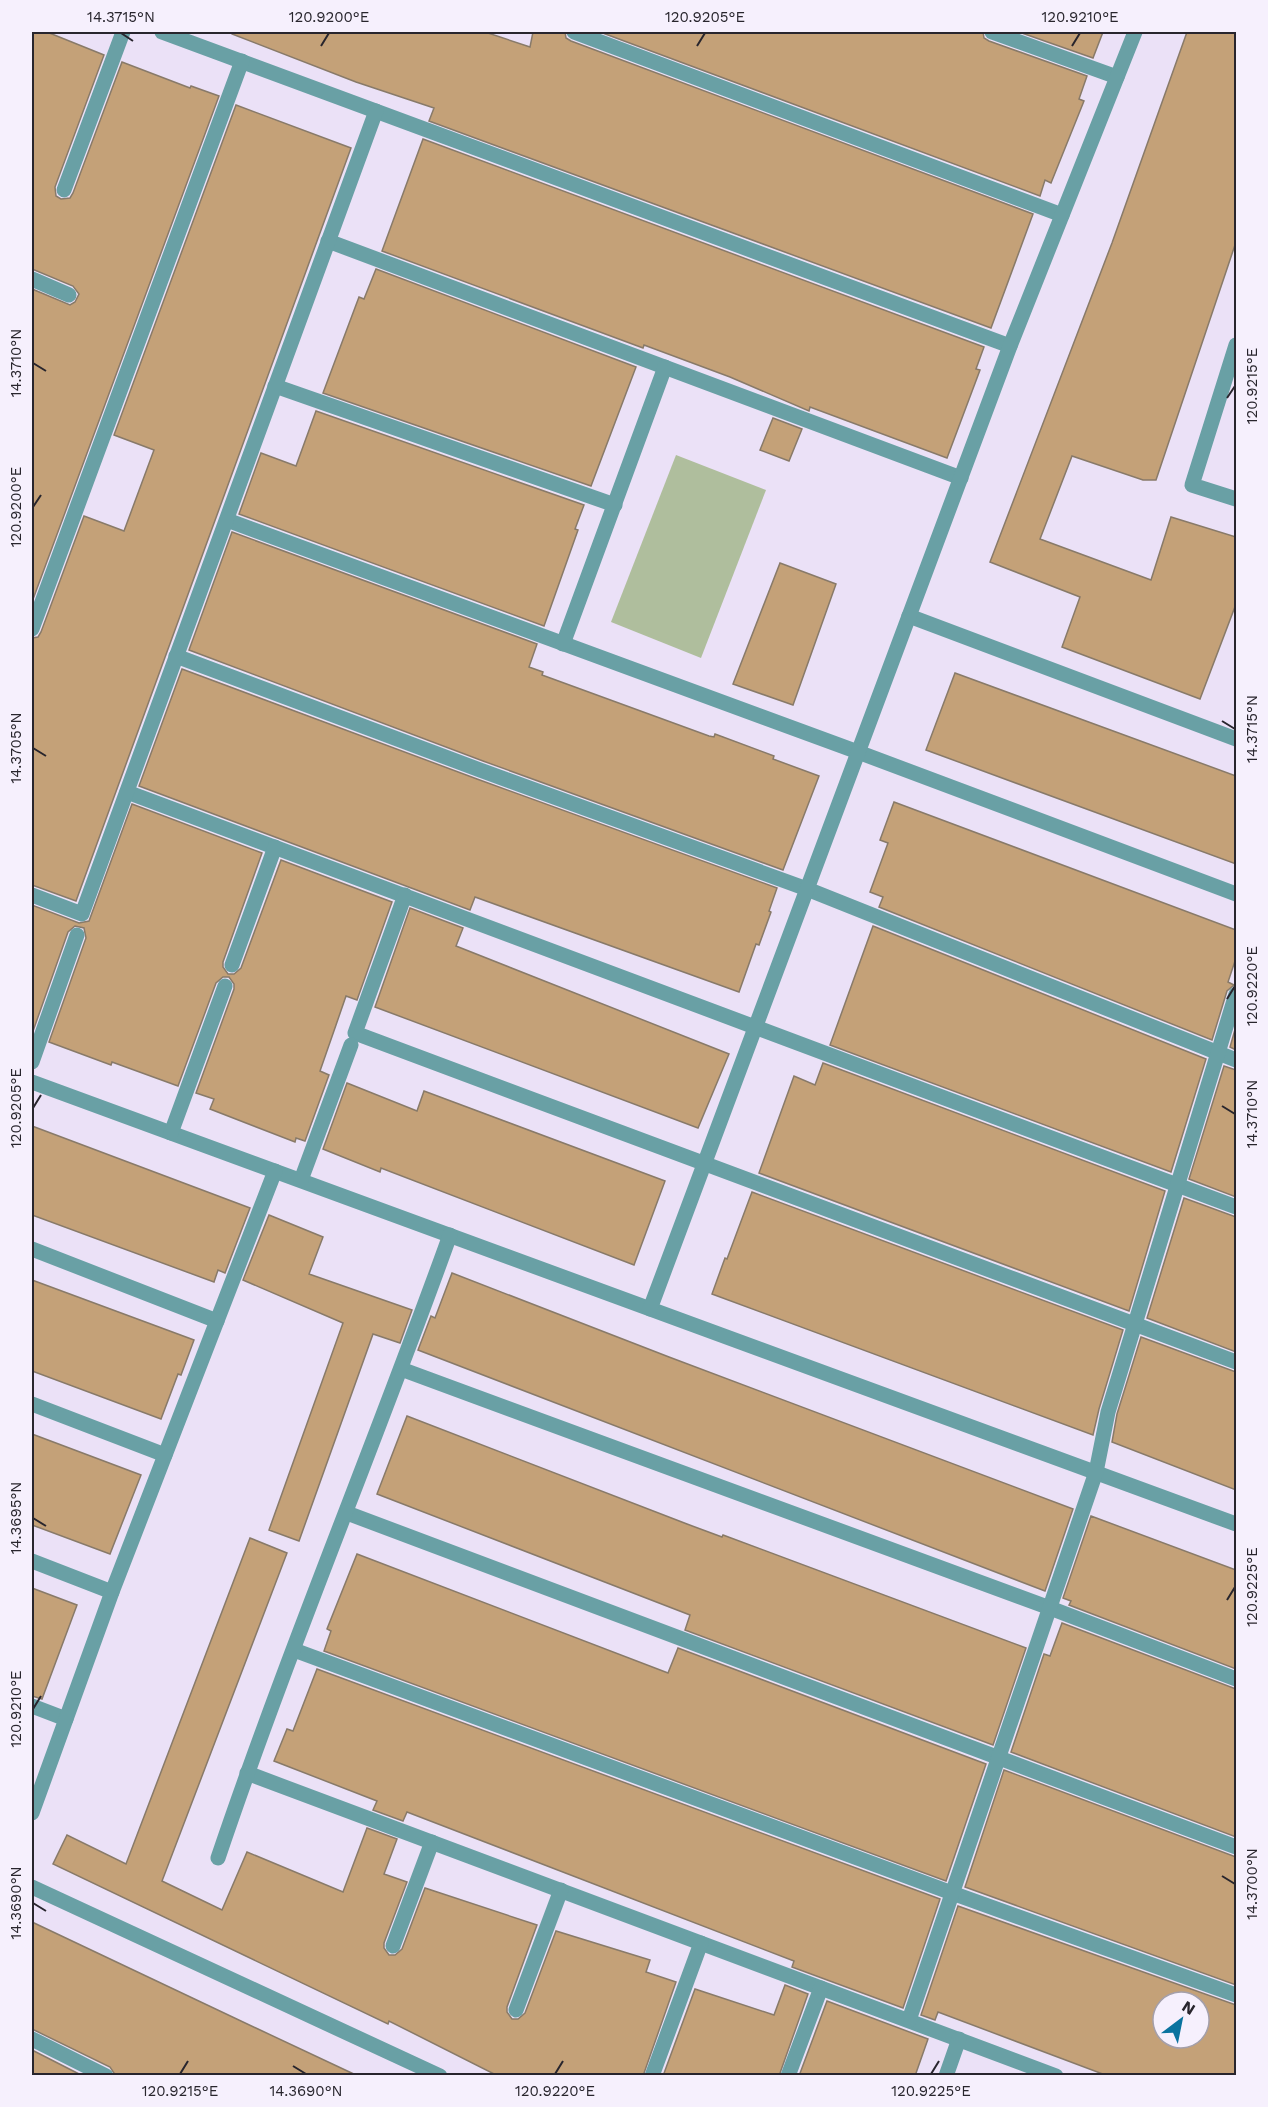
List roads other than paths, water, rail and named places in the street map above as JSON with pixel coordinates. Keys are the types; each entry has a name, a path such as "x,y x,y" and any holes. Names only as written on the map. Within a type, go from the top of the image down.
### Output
{"street":[{"path":"64,190 123,32"},
{"path":"162,32 1010,346"},
{"path":"574,32 1062,215"},
{"path":"992,32 1117,77"},
{"path":"650,1309 1010,346 1135,32"},
{"path":"32,629 242,61"},
{"path":"32,895 82,914 376,111"},
{"path":"328,241 962,478"},
{"path":"32,279 69,295"},
{"path":"1236,345 1192,485 1236,500"},
{"path":"563,644 665,367"},
{"path":"275,386 615,505"},
{"path":"226,520 858,752 1236,894"},
{"path":"909,616 1236,739"},
{"path":"176,656 807,889 1236,1060"},
{"path":"127,792 1236,1208"},
{"path":"232,965 275,847"},
{"path":"405,896 355,1033 1236,1362"},
{"path":"32,1062 78,935"},
{"path":"171,1133 225,986"},
{"path":"909,2020 1096,1472 1108,1412 1236,994"},
{"path":"301,1180 351,1045"},
{"path":"32,1082 1236,1524"},
{"path":"32,1813 112,1592 275,1171"},
{"path":"218,1858 247,1773 450,1235"},
{"path":"32,1249 217,1321"},
{"path":"401,1369 1050,1608 1236,1679"},
{"path":"32,1404 165,1455"},
{"path":"347,1513 1236,1847"},
{"path":"32,1561 112,1592"},
{"path":"294,1650 952,1893 1236,1995"},
{"path":"32,1706 66,1719"},
{"path":"247,1773 1056,2076"},
{"path":"393,1946 432,1842"},
{"path":"32,1887 440,2076"},
{"path":"516,2010 561,1890"},
{"path":"652,2076 701,1943"},
{"path":"788,2076 821,1988"},
{"path":"32,2039 103,2075"},
{"path":"946,2076 959,2039"}]}
